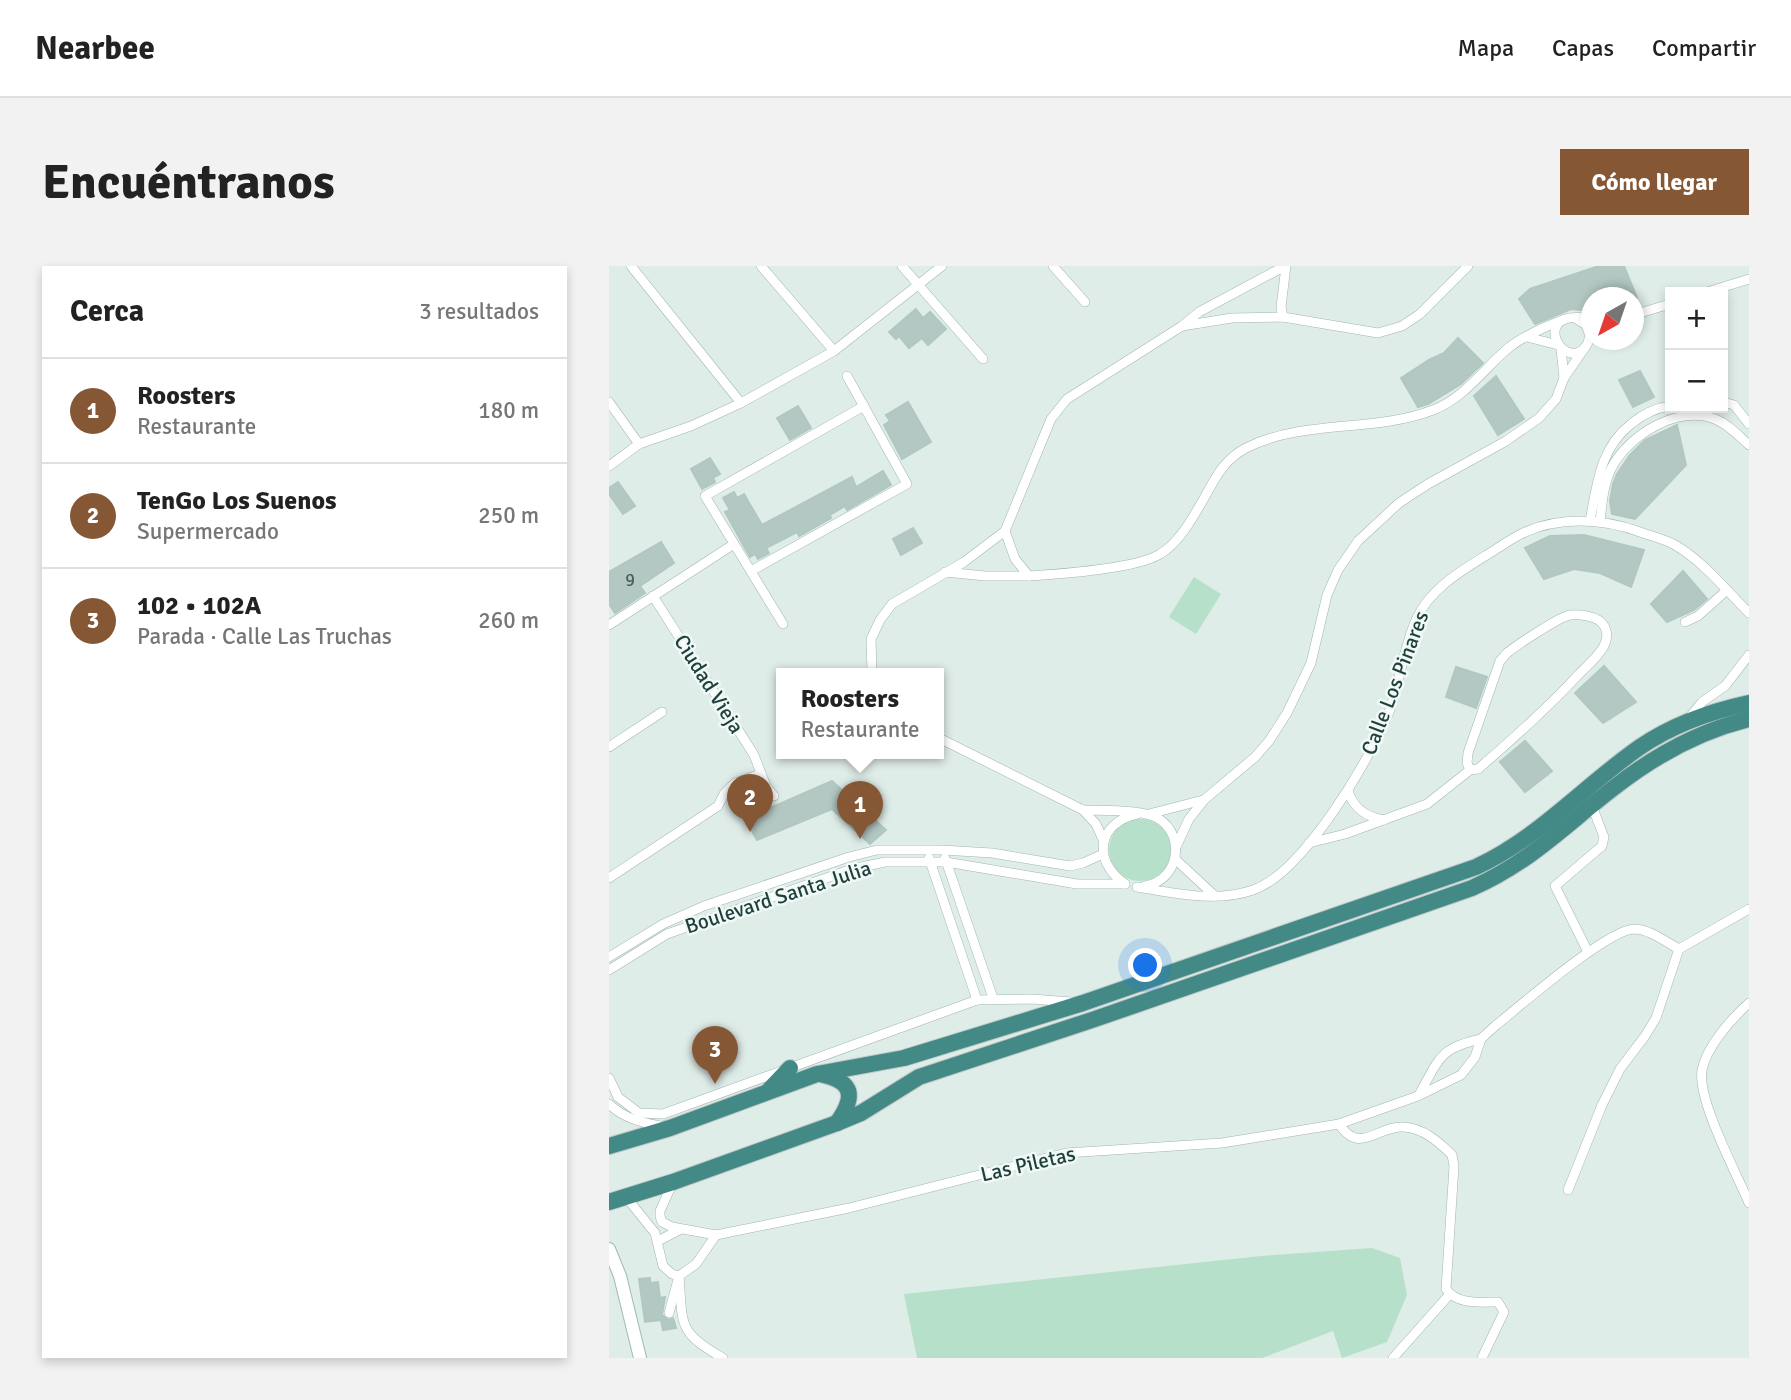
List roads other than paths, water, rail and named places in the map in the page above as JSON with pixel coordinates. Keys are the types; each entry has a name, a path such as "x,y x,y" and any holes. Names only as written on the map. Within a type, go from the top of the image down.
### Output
{"highway":[{"path":"609,1146 670,1128 817,1074 904,1058 1083,1003 1378,902 1491,860 1535,832 1643,745 1707,714 1749,703"},
{"path":"615,1203 837,1123 861,1112 919,1077 1472,888 1530,856 1647,764 1682,743 1749,719"},
{"path":"766,1093 790,1068"},
{"path":"817,1074 834,1077 843,1084 848,1093 848,1105 837,1123"}],"main road":[{"path":"609,1249 619,1276 640,1358"}],"street":[{"path":"631,266 741,403"},
{"path":"761,266 834,351"},
{"path":"902,266 983,359"},
{"path":"609,466 639,444 691,426 741,403 834,351 942,266"},
{"path":"1053,266 1085,302"},
{"path":"1283,317 1281,307 1285,266"},
{"path":"872,668 871,639 892,604 964,562 1005,531 1051,419 1067,399 1182,326 1199,312 1285,266"},
{"path":"1182,326 1232,318 1283,317 1378,333 1402,326 1420,314 1468,266"},
{"path":"1723,287 1749,279"},
{"path":"1644,312 1665,305"},
{"path":"1575,318 1581,320"},
{"path":"943,572 985,576 1074,573 1142,561 1160,554 1188,524 1222,466 1242,450 1265,439 1412,416 1434,410 1454,399 1509,348 1563,320 1581,318"},
{"path":"1563,320 1556,329 1555,340 1560,347 1565,378"},
{"path":"1527,337 1574,353 1581,348"},
{"path":"1176,847 1189,820 1205,799 1255,757 1287,713 1311,663 1327,595 1338,570 1358,541 1399,503 1506,441 1539,418 1556,399 1565,378 1584,350"},
{"path":"751,571 907,484 847,376"},
{"path":"609,402 639,444"},
{"path":"1728,403 1734,405 1749,424"},
{"path":"783,624 705,496 864,406"},
{"path":"1595,522 1602,464 1608,449 1623,430 1637,419 1657,408 1665,407"},
{"path":"1595,522 1612,467 1632,442 1662,421 1695,416 1713,418 1749,445"},
{"name":"Calle Los Pinares","path":"1137,887 1185,895 1215,896 1255,890 1270,882 1309,843 1347,791 1375,743 1389,711 1416,619 1429,600 1462,569 1522,534 1571,520 1624,526 1674,544 1692,557 1749,612"},
{"path":"1005,531 1015,559 1029,576"},
{"path":"609,625 734,544"},
{"path":"1685,622 1698,616 1727,590"},
{"name":"Ciudad Vieja","path":"653,596 754,755 761,775 774,796"},
{"path":"1309,843 1386,820 1427,804 1470,770 1478,769 1561,694 1594,658 1604,646 1607,637 1603,624 1585,615 1568,615 1507,653 1500,661 1468,753 1467,763 1470,770"},
{"path":"1682,725 1702,702 1725,686 1749,655"},
{"path":"609,747 662,712"},
{"path":"944,740 1083,810 1096,824 1104,842"},
{"path":"609,878 718,806 723,794 735,783 761,775"},
{"path":"1347,791 1352,803 1361,811 1372,818 1386,820"},
{"path":"1083,810 1148,815 1205,799"},
{"path":"1588,952 1555,886 1602,846 1604,837 1592,806"},
{"path":"1137,814 1116,822 1108,831 1103,855 1114,877 1137,887 1150,886 1161,880 1170,871 1175,859 1176,847 1167,826 1148,815"},
{"path":"609,957 663,924 704,906 877,850 992,853 1070,866 1103,855"},
{"path":"927,850 977,1000"},
{"path":"941,850 993,998"},
{"path":"1175,859 1215,896"},
{"name":"Boulevard Santa Julia","path":"609,970 667,934 852,869 885,862 946,862 1077,884 1125,884"},
{"path":"1568,1190 1602,1105 1620,1069 1656,1017 1679,949 1749,909"},
{"name":"Las Piletas","path":"1418,1096 1448,1050 1461,1043 1482,1039 1588,952 1616,935 1633,929 1647,932 1679,949"},
{"path":"609,1078 618,1097 639,1113 663,1114 977,1000 1032,999 1083,1003"},
{"path":"1749,1003 1738,1012 1713,1046 1703,1069 1702,1080 1702,1092 1749,1203"},
{"name":"Las Piletas","path":"681,1229 716,1235 849,1208 1066,1153 1222,1143 1339,1124 1418,1096 1461,1075 1475,1057 1482,1039"},
{"path":"609,1104 620,1115 634,1121 670,1128"},
{"path":"1339,1124 1351,1137 1359,1139 1402,1126 1419,1130 1452,1155 1454,1166 1446,1289 1463,1300 1498,1302 1504,1311 1482,1358"},
{"path":"673,1182 660,1216 666,1224 681,1229"},
{"path":"615,1203 655,1233 663,1266 672,1274 679,1276 686,1273 716,1235"},
{"path":"658,1241 681,1229"},
{"path":"669,1313 679,1276"},
{"path":"679,1276 687,1331 696,1342 723,1358"},
{"path":"1393,1358 1450,1294"}],"place":[{"name":"TenGo Los Suenos","path":"750,832"},
{"name":"Roosters","path":"860,839"},
{"name":"102 • 102A","path":"715,1084"}]}
